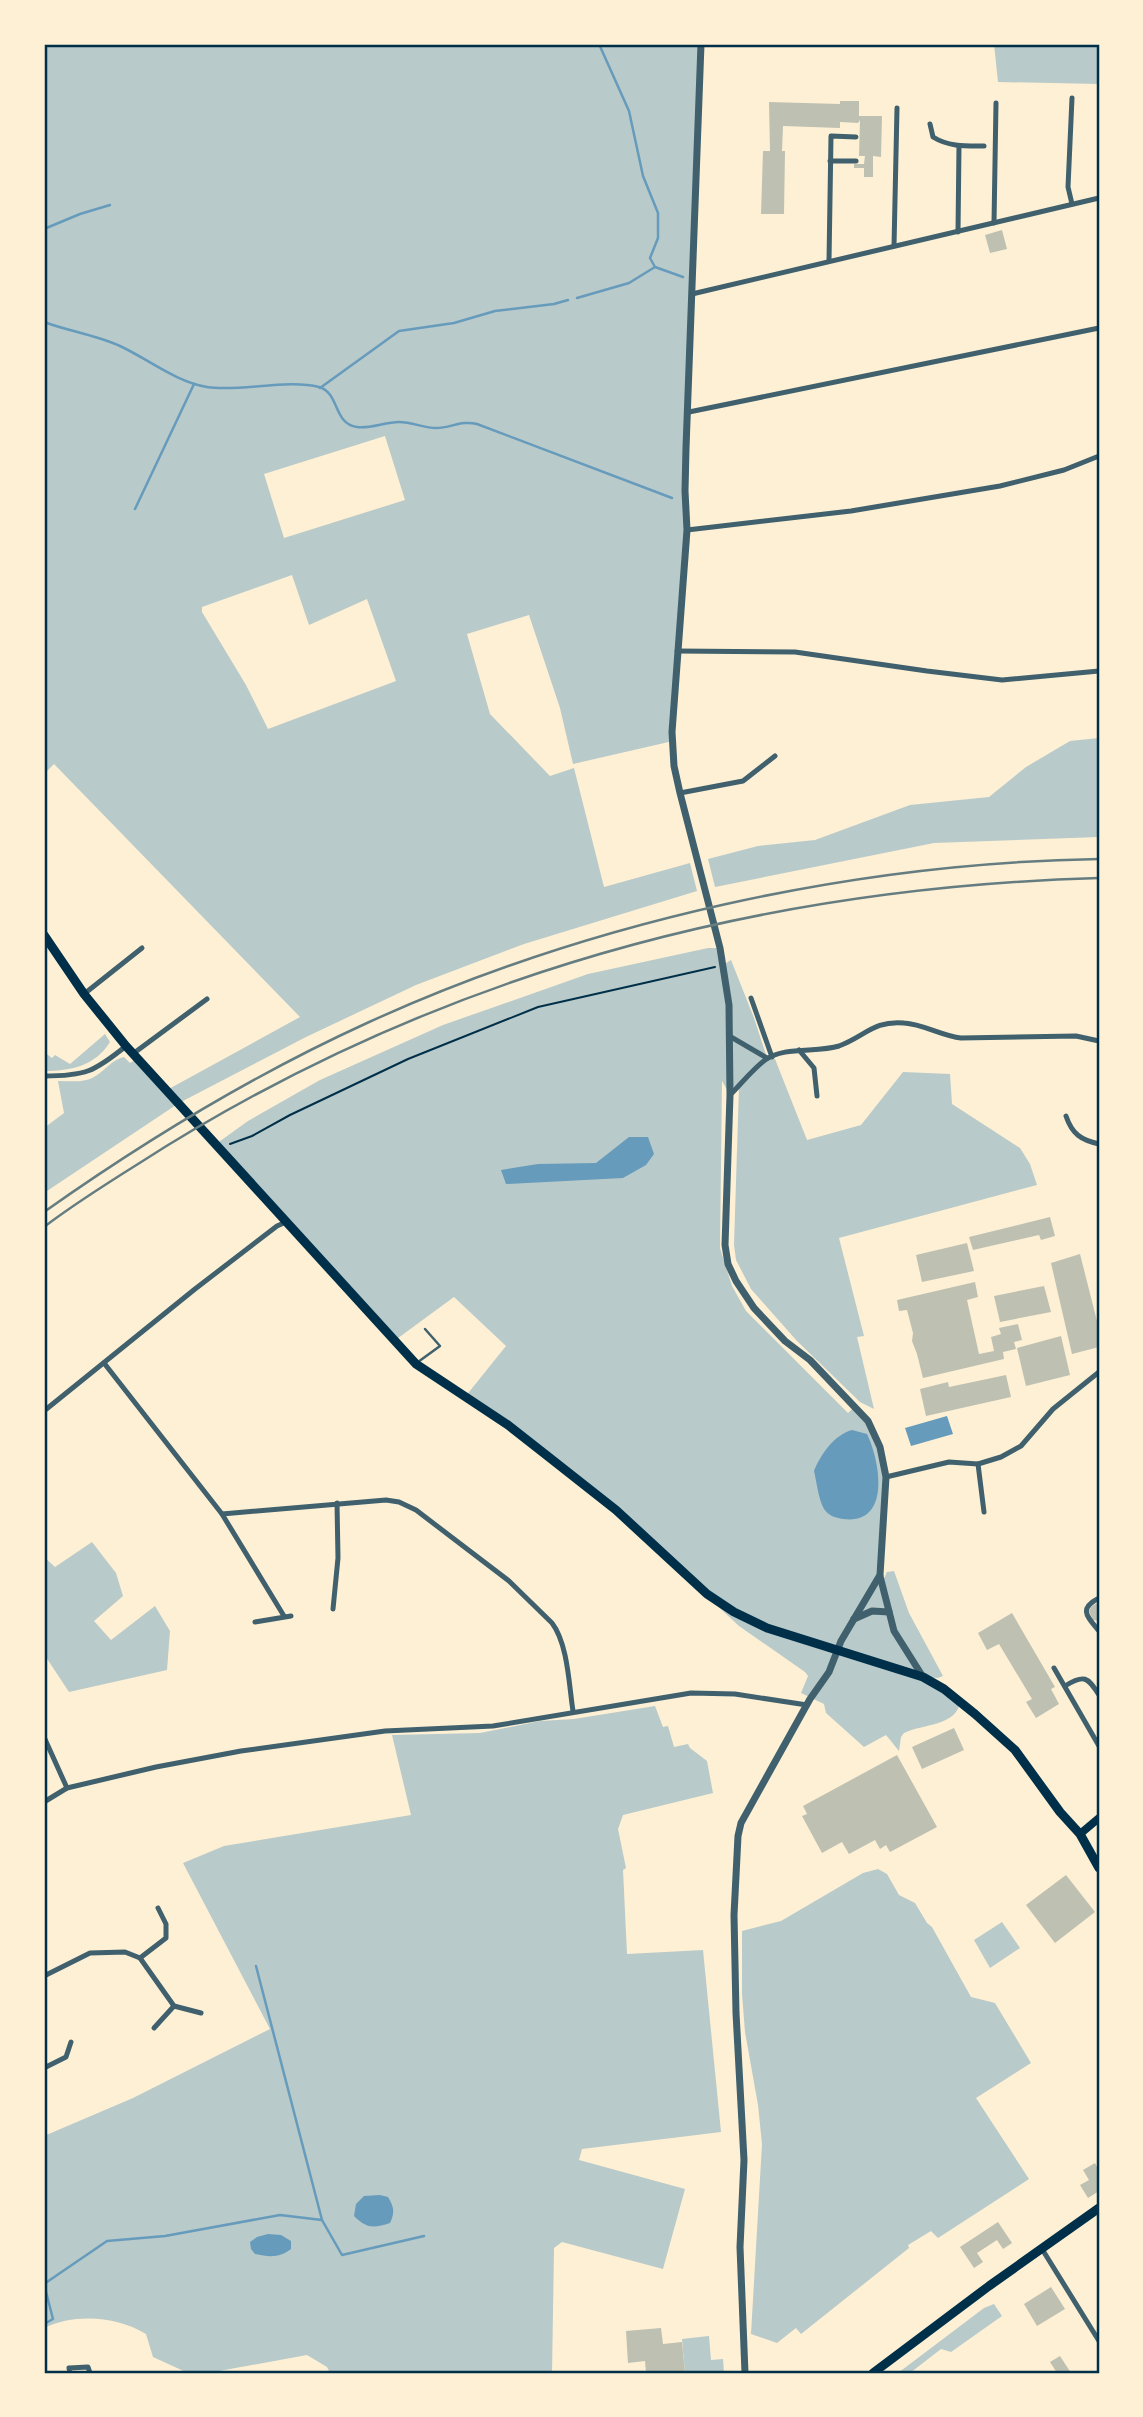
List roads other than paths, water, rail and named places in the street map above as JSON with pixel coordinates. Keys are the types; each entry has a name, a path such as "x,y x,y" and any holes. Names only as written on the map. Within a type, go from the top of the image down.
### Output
{"main road":[{"path":"44,935 84,993 126,1046 416,1364 508,1425 616,1510 707,1594 734,1612 767,1628 923,1677 944,1689 1015,1750 1060,1812 1080,1834 1099,1868"},
{"path":"1080,1834 1099,1818"},
{"path":"873,2373 1099,2208"}],"street":[{"path":"701,44 685,491 687,530 672,732 674,766 720,948 731,1037 724,1245 732,1272 754,1308 786,1341 810,1360 867,1421 880,1447 886,1477 880,1575 894,1631 923,1677"},
{"path":"1072,98 1068,187 1072,204"},
{"path":"994,223 996,103"},
{"path":"894,246 897,108"},
{"path":"930,124 933,137 959,146 984,146"},
{"path":"829,261 831,136 856,136"},
{"path":"958,232 959,146"},
{"path":"830,160 856,161"},
{"path":"692,295 1099,198"},
{"path":"689,412 1099,328"},
{"path":"687,530 851,512 1000,486 1035,479 1099,456"},
{"path":"677,651 795,652 1002,680 1099,671"},
{"path":"680,793 743,781 775,756"},
{"path":"84,993 142,948"},
{"path":"751,998 769,1058"},
{"path":"134,1053 207,999"},
{"path":"730,1095 769,1058 799,1050 839,1046 877,1025 890,1023 907,1023 961,1038 1076,1036 1099,1041"},
{"path":"731,1037 769,1058"},
{"path":"44,1076 79,1076 88,1073 126,1046"},
{"path":"799,1050 814,1068 817,1096"},
{"path":"1066,1116 1080,1138 1099,1144"},
{"path":"44,1411 195,1289 277,1226 286,1222"},
{"path":"104,1363 222,1514 288,1616 255,1622"},
{"path":"886,1477 949,1462 978,1464 1001,1457 1021,1446 1053,1409 1099,1372"},
{"path":"978,1464 984,1512"},
{"path":"222,1514 386,1500 399,1502 416,1510 527,1597 558,1630 573,1711"},
{"path":"333,1609 338,1545 337,1503"},
{"path":"745,2373 740,2247 744,2160 734,1915 738,1836 741,1823 807,1704 829,1672 841,1641 880,1575"},
{"path":"1099,1598 1088,1604 1086,1609 1088,1620 1099,1631"},
{"path":"854,1619 872,1611 889,1612"},
{"path":"1054,1668 1099,1745"},
{"path":"1065,1686 1080,1677 1084,1678 1091,1682 1099,1695"},
{"path":"44,1802 67,1788 156,1767 246,1751 391,1731 493,1726 701,1692 757,1696 807,1704"},
{"path":"44,1737 67,1788"},
{"path":"140,1958 166,1938 168,1932 158,1908"},
{"path":"44,1976 90,1953 115,1951 140,1958 174,2006 201,2013"},
{"path":"155,2028 174,2006"},
{"path":"44,2068 66,2057 71,2042"},
{"path":"1042,2249 1099,2341"},
{"path":"70,2373 69,2368 88,2367 90,2373"}],"lane":[{"path":"416,1364 440,1346 425,1329"}],"water":[{"path":"629,1137 648,1137 654,1154 646,1165 623,1178 506,1184 501,1170 538,1164 596,1163"},
{"path":"947,1416 953,1434 911,1446 905,1428"},
{"path":"852,1430 867,1434 876,1460 878,1489 876,1502 869,1512 859,1518 843,1519 832,1516 824,1509 814,1471 829,1446 839,1436"},
{"path":"364,2196 388,2197 392,2204 390,2223 371,2226 354,2216 356,2204"},
{"path":"268,2234 281,2235 291,2241 291,2249 274,2256 255,2254 250,2242"}],"waterway":[{"path":"599,44 629,111 643,176 658,213 658,238 650,258 655,267 683,277"},
{"path":"44,229 110,205"},
{"path":"577,298 629,283 655,267"},
{"path":"320,388 399,331 454,323 495,311 568,300"},
{"path":"44,322 111,342 173,375 196,384 220,388 293,384 319,387 330,395 344,420 357,427 399,422 436,428 477,424 672,498"},
{"path":"135,509 194,384"},
{"path":"256,1966 322,2220 342,2255 424,2236"},
{"path":"44,2324 53,2319 44,2284 107,2241 165,2236 280,2215 322,2220"}],"railway":[{"path":"44,1212 161,1134 283,1064 367,1023 452,987 541,955 632,927 725,904 819,886 913,872 1007,863 1099,859"},
{"path":"44,1227 78,1202 249,1098 363,1042 479,994 599,955 720,924 845,901 971,885 1099,878"}]}
